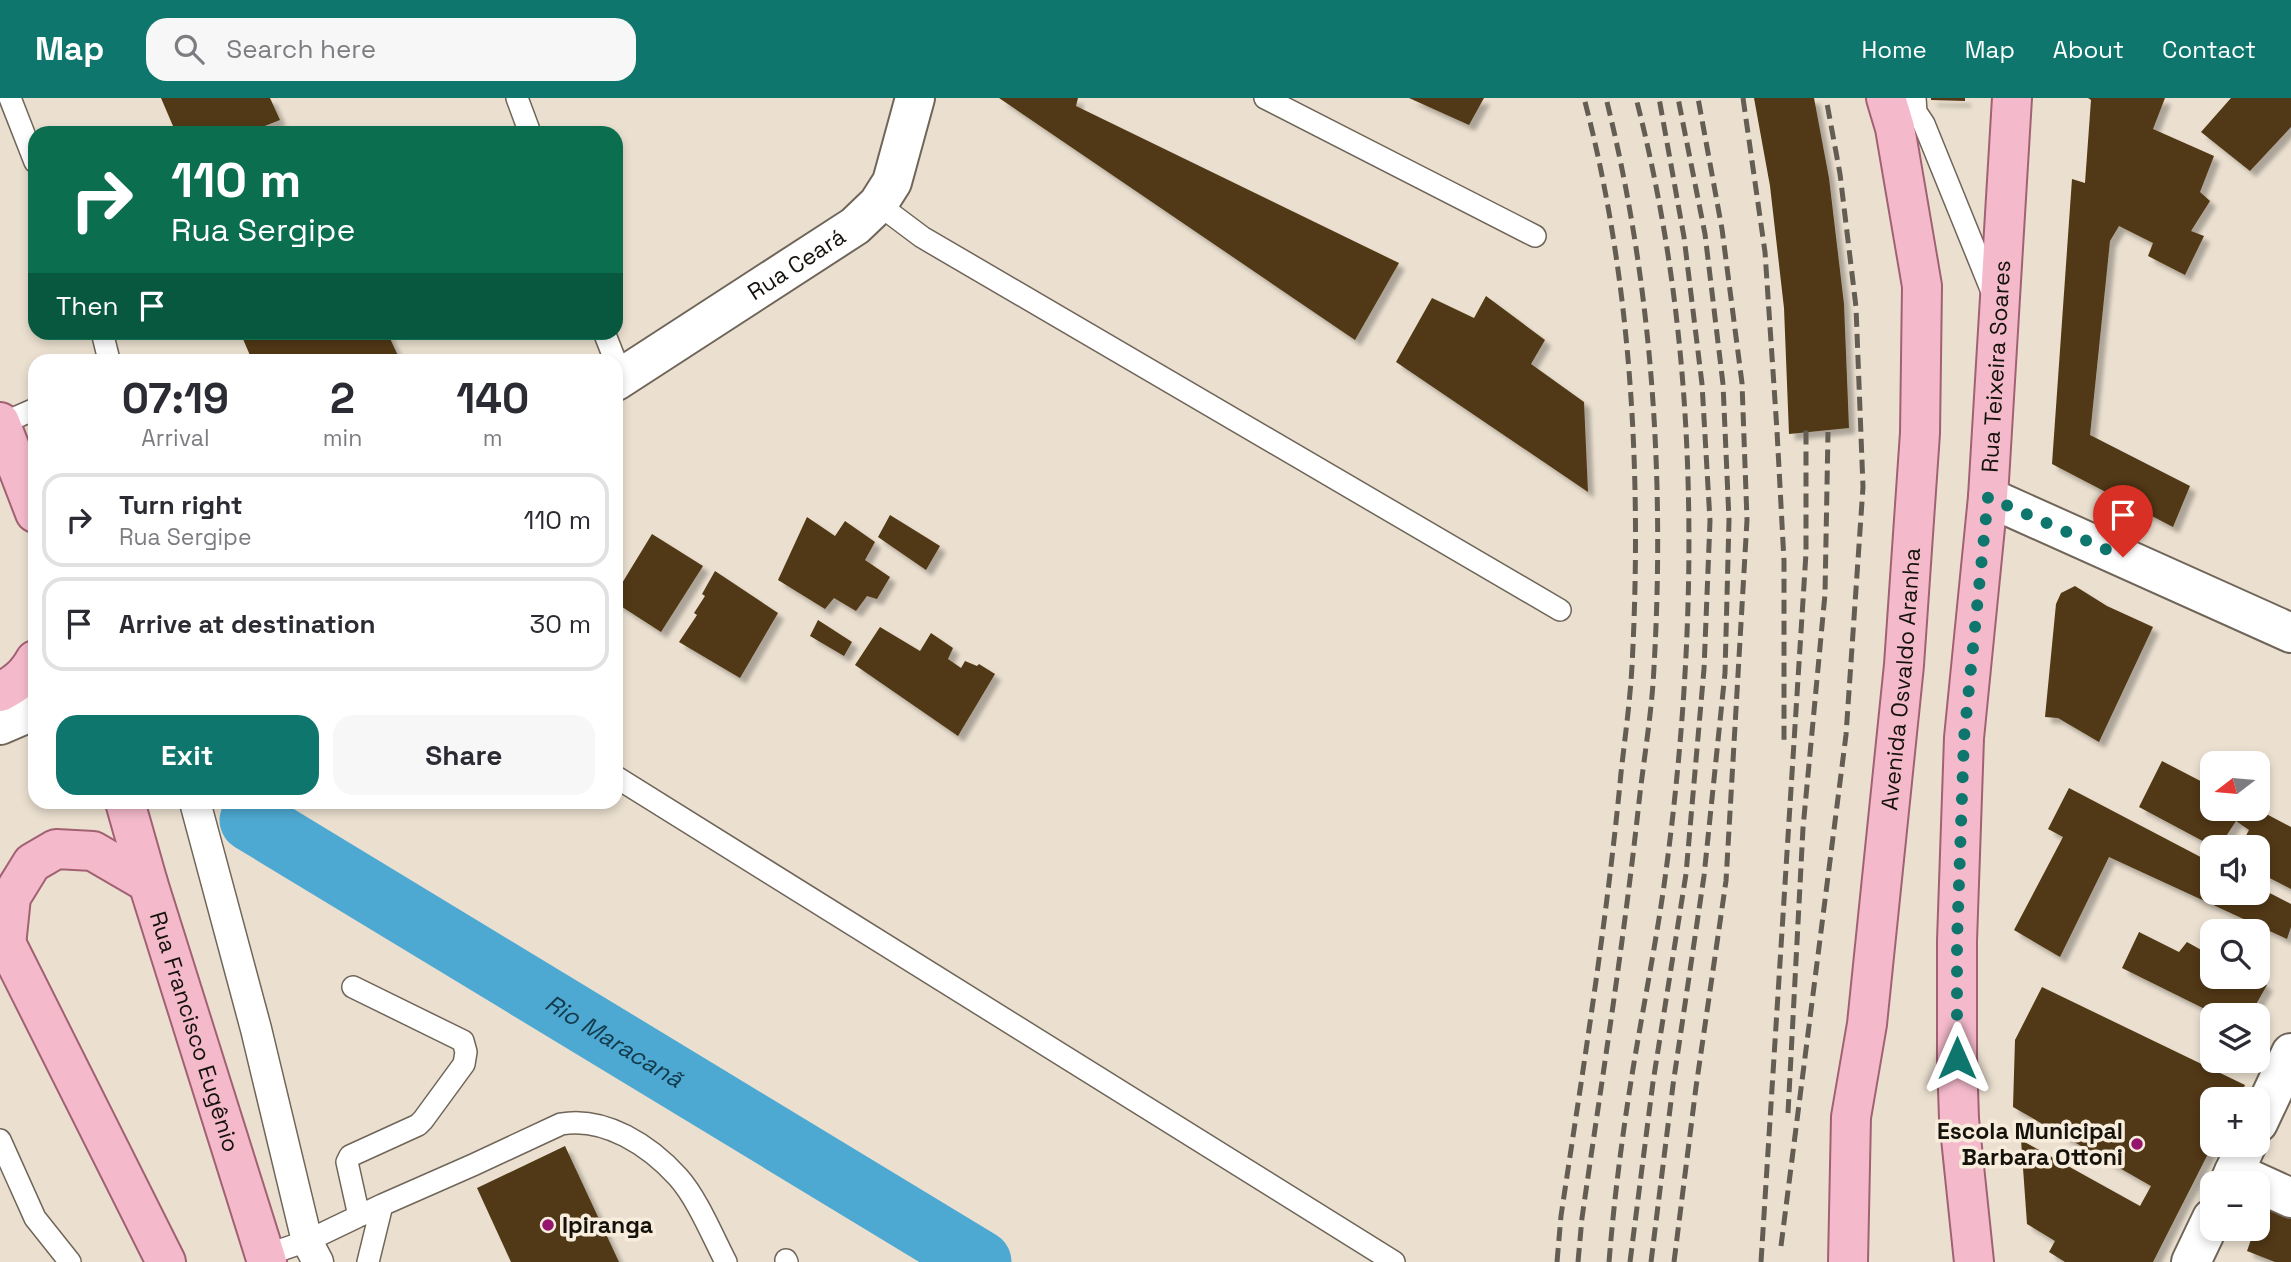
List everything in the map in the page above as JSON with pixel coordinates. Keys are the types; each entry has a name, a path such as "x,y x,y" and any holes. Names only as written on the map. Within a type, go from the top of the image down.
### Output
{"main road":[{"name":"Avenida Osvaldo Aranha","path":"1848,1262 1851,1117 1867,1024 1905,665 1920,433 1922,286 1895,128 1886,98"},
{"name":"Rua Teixeira Soares","path":"1974,1262 1959,1119 1957,941 1964,738 1988,497 2012,98"},
{"path":"1,423 28,494"},
{"path":"0,692 28,673"},
{"name":"Rua Francisco Eugênio","path":"127,809 265,1259"},
{"path":"148,883 93,851 56,849 32,863 10,897 3,938 166,1262"}],"street":[{"name":"Rua Ceará","path":"623,367 855,226 878,204 892,182 915,98"},
{"path":"1988,497 2291,633"},
{"path":"0,725 28,713"},
{"path":"197,809 256,1028 312,1252"},
{"path":"2270,1098 2291,1053"},
{"path":"2237,1166 2291,1198"},
{"path":"2191,1262 2201,1241"}],"lane":[{"path":"10,98 28,144"},
{"path":"517,98 527,126"},
{"path":"1265,98 1535,236"},
{"path":"1915,98 1916,112 1924,124 1998,306"},
{"path":"878,204 922,237 1560,610"},
{"path":"1,423 28,412"},
{"path":"623,781 1394,1262"},
{"path":"353,987 463,1041 466,1052 464,1065 418,1125 349,1156 347,1163 359,1216"},
{"path":"265,1259 312,1252 359,1216 561,1124 576,1121 603,1126 644,1146 680,1179 726,1262"},
{"path":"0,1140 35,1217 70,1262"},
{"path":"368,1262 382,1205"}],"building":[{"path":"161,98 270,98 280,120 265,126 173,126"},
{"path":"999,98 1078,98 1076,106 1399,263 1355,340"},
{"path":"1409,98 1484,98 1469,125"},
{"path":"1754,98 1814,98 1829,178 1844,304 1849,428 1789,434 1784,308 1770,186"},
{"path":"1965,98 1965,101 1931,100"},
{"path":"2088,98 2165,98 2153,129 2214,156 2200,192 2210,201 2191,231 2204,236 2185,275 2148,256 2153,243 2119,226 2110,241 2090,435 2190,486 2173,527 2052,464 2072,179 2085,183 2091,100"},
{"path":"2231,98 2291,98 2291,127 2250,171 2201,132"},
{"path":"1486,296 1545,340 1531,364 1584,402 1588,492 1396,362 1432,298 1474,318"},
{"path":"243,340 391,340 397,354 249,354"},
{"path":"890,515 940,546 926,570 878,537"},
{"path":"807,517 835,536 845,521 875,542 865,560 890,577 877,599 867,596 856,611 834,598 825,609 778,580"},
{"path":"652,534 703,566 661,632 623,608 623,582"},
{"path":"715,571 778,613 740,678 679,642 697,615 694,613 705,596 702,594"},
{"path":"2075,586 2107,606 2153,627 2099,742 2058,718 2045,717 2056,604 2061,593"},
{"path":"818,620 852,642 844,656 810,636"},
{"path":"880,627 920,651 931,633 953,648 948,659 961,668 965,661 977,666 979,664 995,674 958,736 855,665"},
{"path":"2162,761 2200,781 2200,821 2236,821 2227,835 2200,835 2200,840 2139,807"},
{"path":"2069,788 2200,857 2200,899 2109,857 2060,957 2014,930 2063,837 2048,829"},
{"path":"2270,816 2291,827 2291,889 2270,878 2270,835 2246,835 2249,830 2236,821 2270,821"},
{"path":"2270,893 2291,904 2291,927 2287,939 2270,931 2270,919 2244,919 2213,905 2270,905"},
{"path":"2139,932 2179,952 2187,942 2200,949 2200,989 2265,989 2257,1003 2200,1003 2200,1007 2122,968"},
{"path":"2042,987 2200,1063 2200,1073 2220,1073 2245,1085 2200,1087 2200,1157 2206,1157 2153,1262 2065,1262 2049,1252 2055,1241 2027,1224 2021,1140 2140,1206 2151,1186 2013,1107 2015,1040"},
{"name":"Ipiranga","path":"565,1146 619,1262 511,1262 477,1188"},
{"path":"2270,1197 2291,1207 2291,1262 2275,1262 2247,1251 2250,1241 2270,1241"}],"waterway":[{"name":"Rio Maracanã","path":"251,820 980,1262"}],"railway":[{"path":"1557,1262 1561,1216 1609,884 1630,693 1635,595 1634,452 1623,308 1613,237 1584,98"},
{"path":"1578,1262 1650,718 1657,596 1656,452 1644,309 1622,167 1606,98"},
{"path":"1609,1262 1625,1122 1666,871 1685,677 1689,580 1683,386 1673,289 1657,193 1636,98"},
{"path":"1630,1262 1653,1082 1686,874 1704,669 1710,521 1702,384 1684,237 1659,98"},
{"path":"1651,1262 1673,1085 1704,876 1725,673 1729,520 1723,384 1705,234 1678,98"},
{"path":"1674,1262 1726,881 1747,520 1742,383 1722,229 1698,98"},
{"path":"1743,98 1765,252 1777,431 1784,561 1784,741"},
{"path":"1781,1246 1846,735 1863,487 1856,307 1840,174 1826,98"},
{"path":"1761,1262 1806,553 1806,430"},
{"path":"1788,1113 1803,828 1825,594 1828,432"}],"place":[{"name":"Escola Municipal Barbara Ottoni","path":"2137,1144"},
{"name":"Ipiranga","path":"548,1225"}],"route":[{"path":"1957,1058 1957,941 1964,738 1988,497 2123,557"}]}
